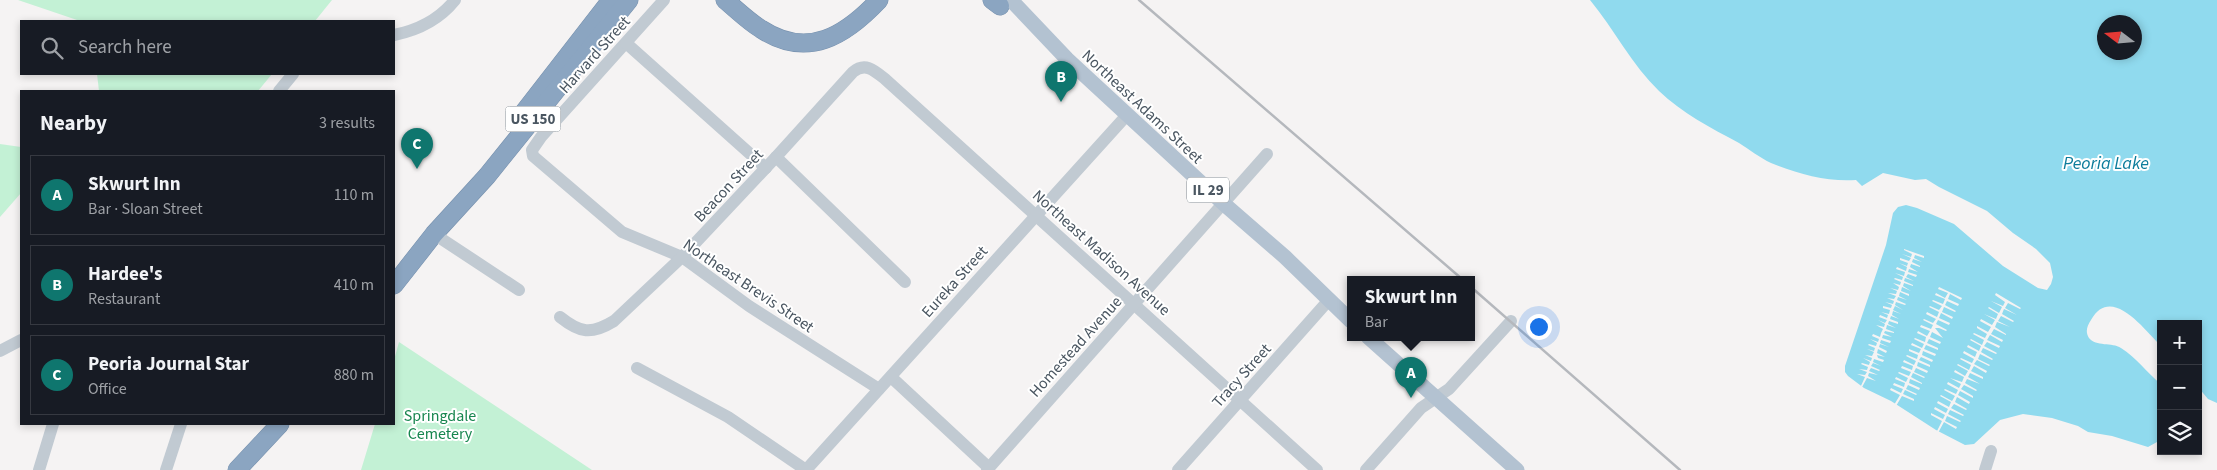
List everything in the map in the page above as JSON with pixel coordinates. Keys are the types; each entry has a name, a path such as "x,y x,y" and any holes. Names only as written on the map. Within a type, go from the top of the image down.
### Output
{"highway":[{"path":"609,8 630,0"},
{"path":"725,0 750,22 769,34 802,42 815,42 836,36 855,24 866,8"},
{"path":"737,0 767,24 780,30 802,34 825,32 835,28 881,0"},
{"name":"US 150","path":"395,284 434,234 478,170 609,8"},
{"path":"237,470 279,425"}],"main road":[{"name":"Northeast Adams Street","path":"999,1 1067,59 1224,204 1285,257 1347,318"},
{"path":"1372,341 1517,470"}],"street":[{"path":"395,35 429,24 456,0"},
{"name":"Harvard Street","path":"532,154 534,146 540,137 664,0"},
{"path":"626,43 766,168"},
{"name":"Beacon Street","path":"560,317 573,327 587,331 602,328 614,321 682,257 853,72 861,67"},
{"name":"Northeast Madison Avenue","path":"861,67 873,70 885,78 1317,470"},
{"path":"280,90 292,75"},
{"name":"Eureka Street","path":"806,470 1127,115"},
{"name":"Northeast Brevis Street","path":"532,154 534,159 622,232 682,257 749,306 879,389"},
{"name":"Homestead Avenue","path":"988,469 1267,154"},
{"path":"776,157 905,282"},
{"path":"434,234 519,290"},
{"name":"Tracy Street","path":"1178,470 1328,301"},
{"path":"1366,470 1421,408 1449,389 1511,321"},
{"path":"0,351 20,341"},
{"path":"637,368 721,413 806,470"},
{"path":"891,377 988,469"},
{"path":"39,470 53,425"},
{"path":"166,470 181,425"},
{"path":"1985,470 1991,451"}],"green space":[{"path":"18,0 332,0 316,20 77,20"},
{"path":"97,75 271,75 259,90 99,90"},
{"path":"0,144 20,147 20,194 0,217"},
{"name":"Springdale Cemetery","path":"399,342 592,470 361,470 375,425 395,425 395,356"}],"water":[{"name":"Peoria Lake","path":"1590,0 2217,0 2217,403 2208,399 2202,392 2202,320 2157,320 2157,342 2127,313 2108,306 2099,310 2090,322 2087,331 2088,336 2096,343 2121,348 2157,380 2157,442 2148,447 2112,436 2088,432 2078,426 2052,418 2023,414 2000,420 1974,444 1965,445 1936,430 1891,401 1864,388 1848,376 1845,372 1845,366 1886,245 1893,213 1898,207 1906,205 1917,208 1954,224 2003,266 2038,288 2047,290 2051,284 2053,277 2050,263 2036,249 1987,211 1926,179 1915,180 1883,173 1862,186 1856,180 1834,180 1813,176 1771,163 1697,120 1677,106 1649,81"}],"pier":[{"path":"1904,249 1924,256 1924,258 1915,255 1914,258 1922,262 1913,259 1912,262 1920,267 1911,264 1910,267 1918,272 1909,269 1908,272 1917,275 1916,277 1908,274 1906,277 1914,281 1905,278 1904,281 1913,286 1904,283 1903,286 1911,291 1902,287 1901,291 1909,294 1909,296 1900,292 1899,296 1907,300 1898,297 1897,300 1906,304 1896,302 1895,305 1903,310 1895,306 1893,310 1901,314 1893,311 1892,315 1899,319 1891,316 1890,319 1898,322 1898,324 1889,321 1888,324 1896,328 1887,325 1886,329 1894,333 1885,331 1884,333 1892,337 1883,335 1882,338 1891,341 1890,343 1881,340 1880,343 1889,347 1880,344 1879,347 1887,351 1886,353 1878,349 1877,353 1885,357 1877,355 1878,358 1884,360 1883,362 1874,359 1873,362 1881,366 1873,363 1871,366 1880,370 1871,368 1869,371 1878,375 1869,373 1868,376 1876,381 1867,378 1861,389 1865,377 1857,374 1865,375 1867,372 1859,369 1867,370 1868,367 1861,364 1869,365 1870,362 1863,358 1871,361 1872,358 1865,355 1872,356 1874,352 1867,349 1874,351 1875,348 1868,345 1876,346 1877,343 1870,339 1878,342 1879,339 1872,336 1873,334 1880,337 1883,329 1876,325 1884,327 1885,324 1878,320 1885,323 1887,320 1879,317 1880,315 1887,318 1888,315 1881,312 1889,314 1890,310 1883,308 1883,306 1891,308 1892,305 1885,302 1893,304 1894,301 1887,298 1894,299 1896,296 1888,293 1896,294 1897,291 1890,288 1898,290 1899,287 1893,283 1900,285 1901,282 1894,279 1902,280 1903,277 1895,273 1904,276 1905,272 1896,269 1897,267 1906,271 1907,267 1899,263 1907,266 1908,263 1900,260 1900,258 1909,261 1911,258 1902,254 1911,257 1912,254"},
{"path":"1939,287 1962,298 1961,300 1950,294 1948,299 1959,304 1958,306 1947,301 1945,305 1956,311 1944,307 1942,312 1953,317 1952,319 1941,313 1939,318 1950,323 1949,325 1938,320 1936,324 1947,330 1935,328 1943,338 1932,332 1930,337 1941,342 1940,344 1929,339 1927,343 1938,348 1938,350 1926,345 1924,349 1936,354 1935,356 1923,351 1922,355 1933,360 1932,362 1921,357 1919,360 1930,365 1930,367 1918,362 1917,366 1928,371 1927,373 1916,368 1914,372 1925,377 1913,373 1911,377 1922,384 1910,379 1909,383 1920,388 1919,390 1908,385 1906,389 1917,394 1905,390 1903,394 1914,399 1914,401 1902,396 1896,406 1894,405 1900,395 1890,390 1891,388 1901,393 1903,389 1893,385 1894,383 1904,387 1905,383 1895,379 1896,377 1906,382 1908,378 1898,373 1909,376 1911,372 1901,368 1902,366 1912,370 1913,366 1903,362 1904,360 1914,365 1916,361 1907,355 1917,359 1918,355 1909,351 1909,349 1919,353 1921,349 1911,345 1912,343 1922,348 1924,344 1915,338 1925,342 1926,337 1917,333 1918,331 1927,336 1930,331 1920,327 1921,325 1931,329 1933,325 1923,320 1933,323 1936,319 1926,314 1927,312 1937,317 1939,312 1929,307 1939,310 1942,306 1932,301 1943,304 1945,299 1935,295 1936,293 1945,298 1948,293 1938,289"},
{"path":"1996,293 2021,308 2008,303 2005,308 2017,315 2004,309 2002,314 2014,321 2001,316 1998,321 2010,327 1997,322 1995,327 2006,335 1994,329 1991,334 2003,340 2002,342 1990,335 1987,340 2000,346 1999,348 1987,342 1984,346 1997,353 1983,348 1981,352 1993,359 1980,354 1978,359 1990,365 1977,360 1974,364 1987,371 1986,373 1974,366 1971,371 1983,377 1983,379 1970,373 1968,377 1980,384 1967,379 1965,383 1977,390 1964,385 1961,389 1973,396 1973,398 1960,391 1958,395 1970,402 1969,404 1957,397 1955,402 1967,409 1954,404 1951,408 1964,415 1950,410 1948,414 1961,421 1947,416 1945,421 1957,427 1956,429 1944,422 1938,433 1936,433 1942,421 1931,415 1931,413 1943,419 1945,415 1934,409 1935,407 1946,413 1948,409 1937,403 1938,401 1949,407 1951,402 1940,396 1952,401 1955,396 1944,390 1956,394 1958,390 1947,384 1948,382 1959,388 1961,384 1950,378 1962,382 1964,377 1954,372 1955,370 1965,376 1968,371 1957,365 1969,370 1971,365 1960,359 1972,363 1974,359 1963,353 1964,351 1975,357 1977,352 1967,347 1968,345 1979,351 1981,346 1970,340 1982,345 1984,340 1973,334 1985,338 1987,334 1977,328 1977,326 1988,332 1991,327 1980,321 1981,319 1992,325 1995,320 1984,314 1996,319 1998,314 1988,308 1999,313 2002,307 1991,301 2003,306 2005,302 1995,295"}],"railway":[{"path":"1139,0 1459,276"},
{"path":"1475,291 1680,470"}],"place":[{"name":"Hardee's","path":"1061,102"},
{"name":"Peoria Journal Star","path":"417,169"},
{"name":"Skwurt Inn","path":"1411,398"}]}
